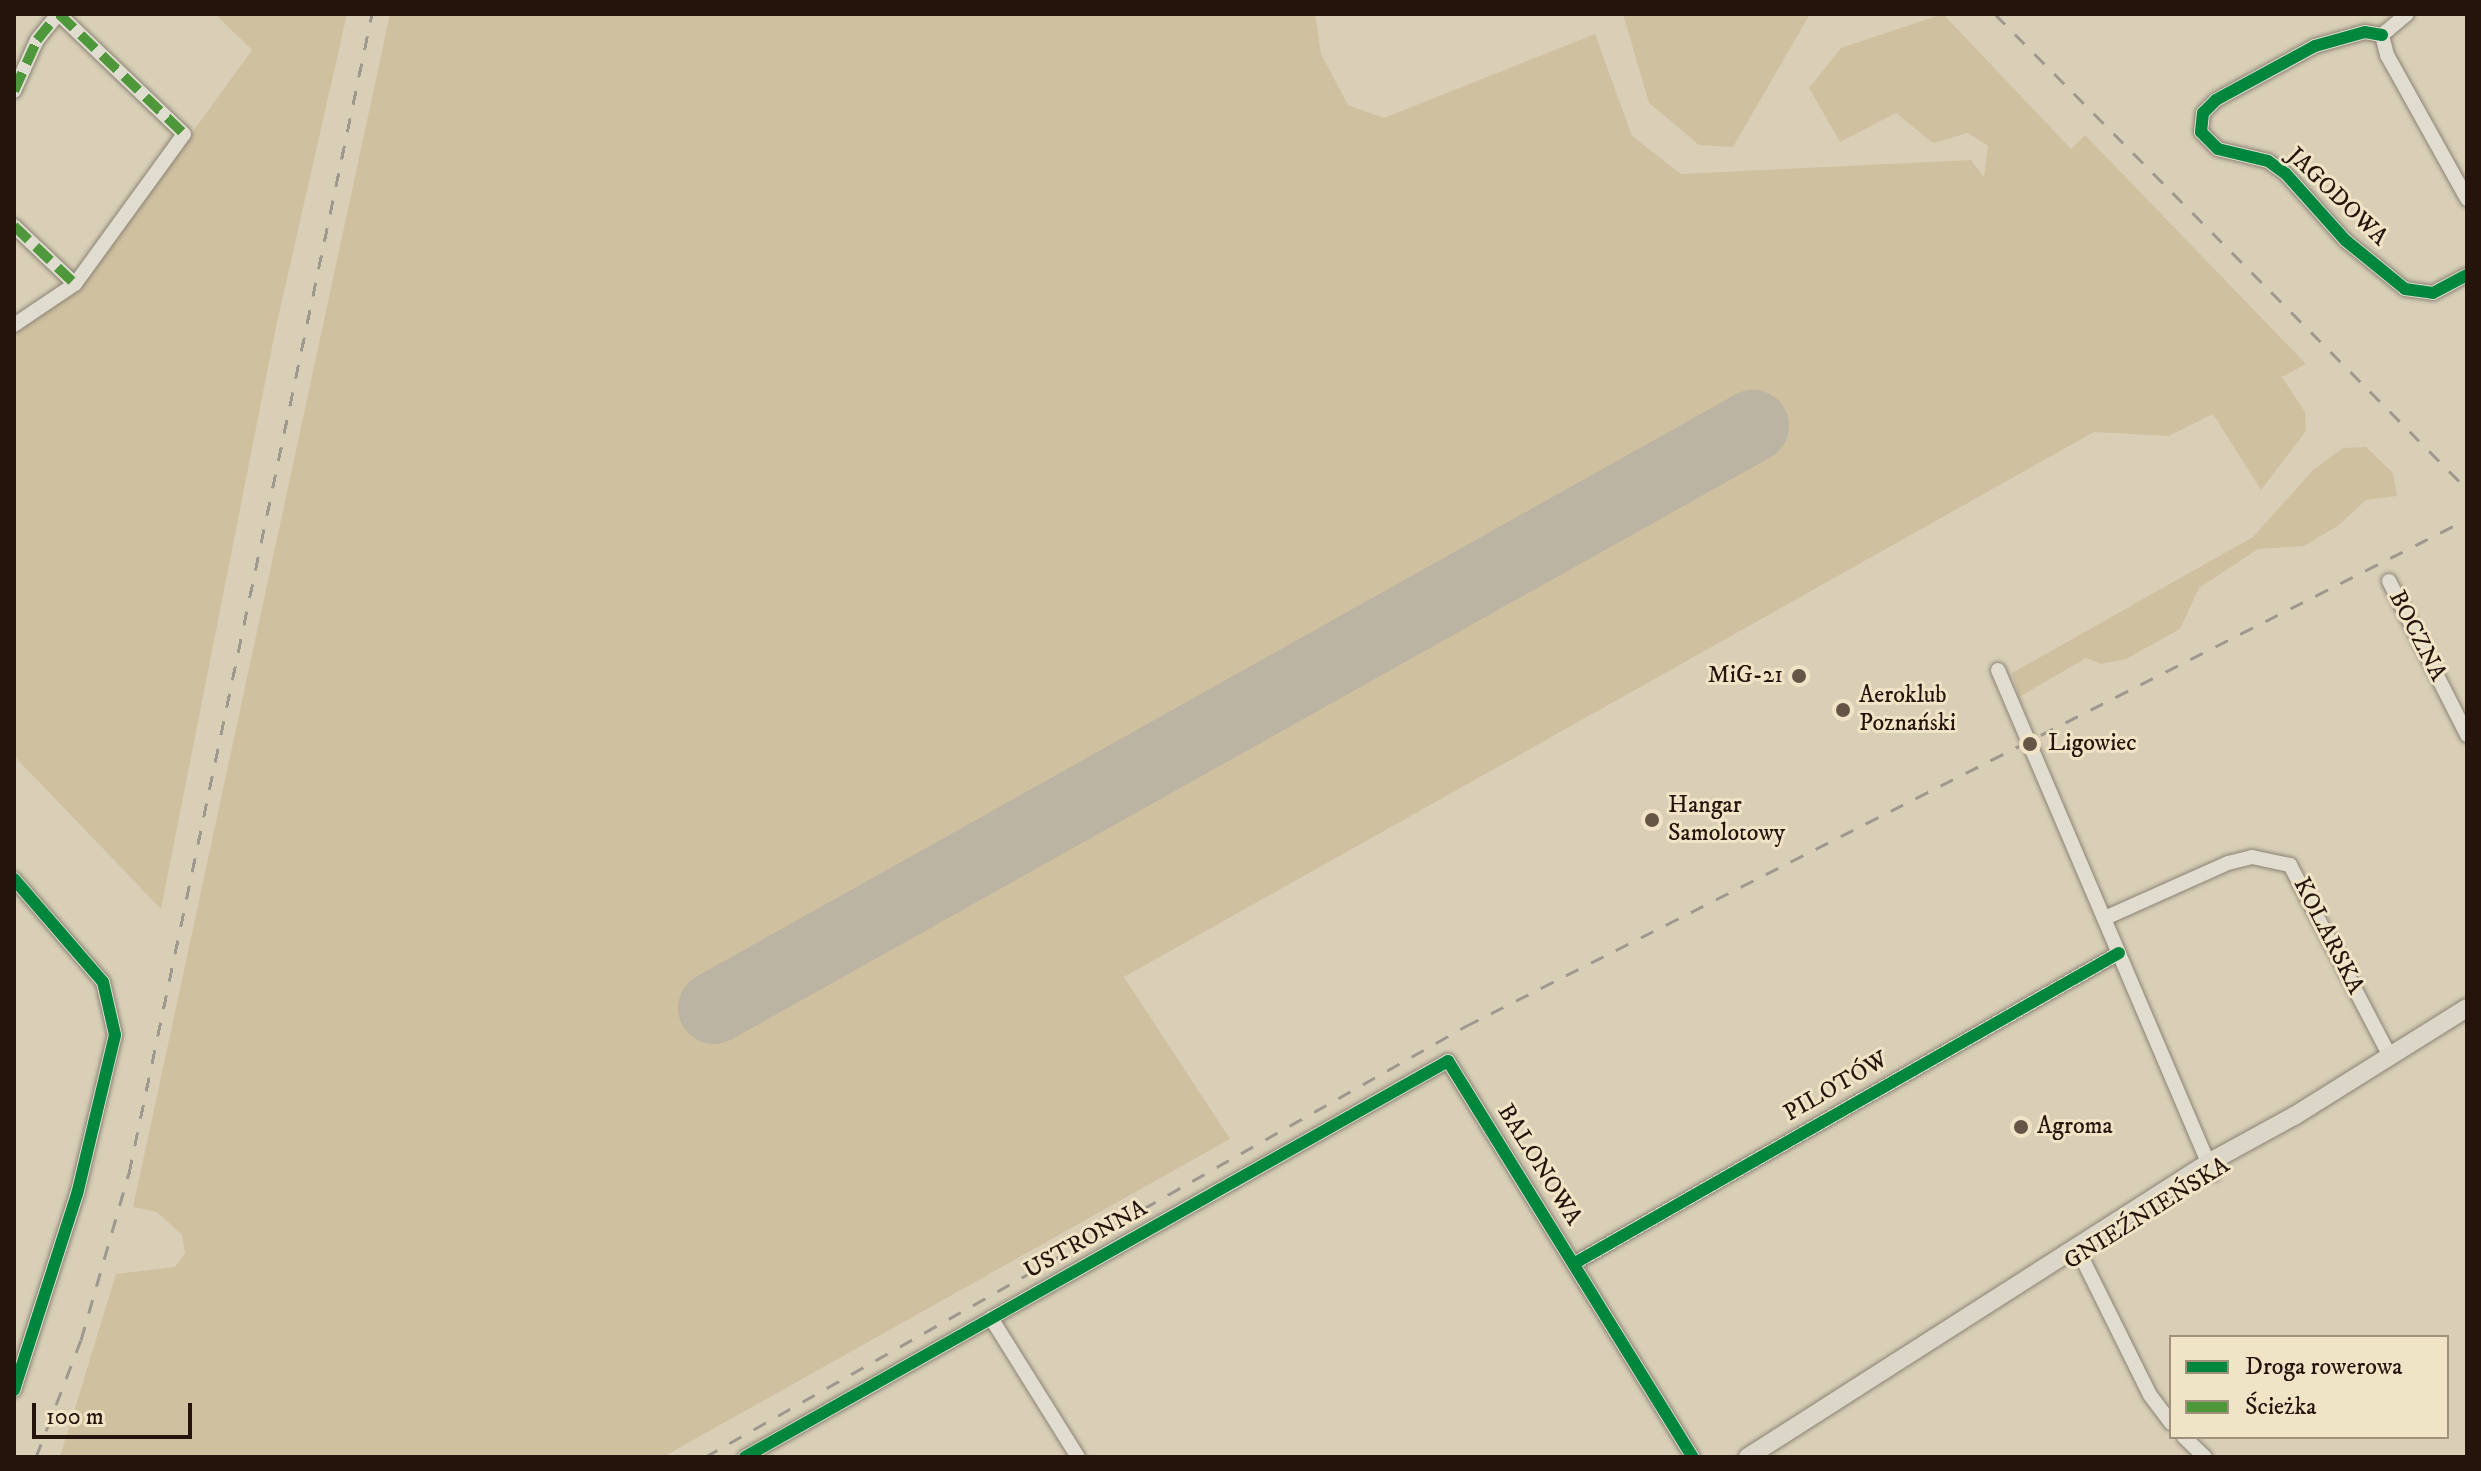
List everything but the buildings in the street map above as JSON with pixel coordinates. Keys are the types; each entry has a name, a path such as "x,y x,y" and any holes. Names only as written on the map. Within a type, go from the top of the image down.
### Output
{"main road":[{"name":"GNIEŹNIEŃSKA","path":"1748,1457 2467,1008"}],"street":[{"path":"14,91 37,40 59,14 184,134 75,284 14,325"},
{"path":"2407,14 2382,35 2387,55 2467,199"},
{"name":"JAGODOWA","path":"2382,35 2365,32 2315,46 2216,100 2203,113 2201,132 2218,149 2268,161 2286,174 2345,240 2405,289 2433,293 2467,275"},
{"path":"14,226 75,284"},
{"name":"BOCZNA","path":"2389,581 2467,735"},
{"path":"1998,670 2211,1168"},
{"name":"KOLARSKA","path":"2105,918 2228,863 2252,857 2290,865 2390,1056"},
{"path":"14,879 85,956 109,995 114,1018 77,1194 21,1350 14,1390"},
{"name":"PILOTÓW","path":"1575,1263 2119,953"},
{"name":"BALONOWA","path":"1448,1061 1693,1457"},
{"name":"USTRONNA","path":"745,1457 1448,1061"},
{"path":"2079,1251 2150,1395 2169,1420"},
{"path":"991,1318 1078,1457"},
{"path":"2186,1439 2205,1457"}],"shaded area":[{"path":"215,14 347,14 276,327 161,909 14,756 14,334 79,289 252,50"},
{"path":"390,14 1315,14 1321,54 1348,105 1384,118 1595,34 1632,136 1681,174 1971,160 1984,177 1988,146 1968,133 1933,143 1896,113 1840,142 1809,88 1841,48 1943,14 2071,149 2085,135 2306,364 2282,377 2305,412 2306,431 2261,490 2213,414 2169,436 2094,432 1124,977 1230,1139 663,1457 60,1457 116,1274 175,1267 185,1253 182,1235 157,1212 133,1207"},
{"path":"1623,14 1810,14 1733,147 1699,145 1649,103"},
{"path":"2366,447 2393,473 2397,496 2366,500 2339,525 2304,546 2258,549 2199,588 2180,629 2126,659 2101,664 2086,658 2019,697 2012,673 2253,537 2313,470 2343,448"}],"runway":[{"path":"714,1008 1753,426"}],"railway":[{"path":"36,1457 81,1340 129,1173 372,14"},
{"path":"1995,14 2467,489"},
{"path":"705,1457 1466,1026 2467,519"}],"marked path":[{"path":"14,91 37,40 58,14"},
{"path":"59,14 184,134"},
{"path":"14,226 75,284"}],"cycle path":[{"path":"2382,35 2365,32 2315,46 2216,100 2203,113 2201,132 2218,149 2268,161 2286,174 2345,240 2405,289 2433,293 2467,275"},
{"path":"14,879 103,982 115,1035 77,1194 14,1390"},
{"path":"1575,1263 2119,953"},
{"path":"745,1457 1448,1061 1693,1457"}],"place":[{"name":"MiG-21","path":"1799,676"},
{"name":"Aeroklub Poznański","path":"1843,710"},
{"name":"Ligowiec","path":"2030,744"},
{"name":"Hangar Samolotowy","path":"1652,820"},
{"name":"Agroma","path":"2021,1127"}]}
